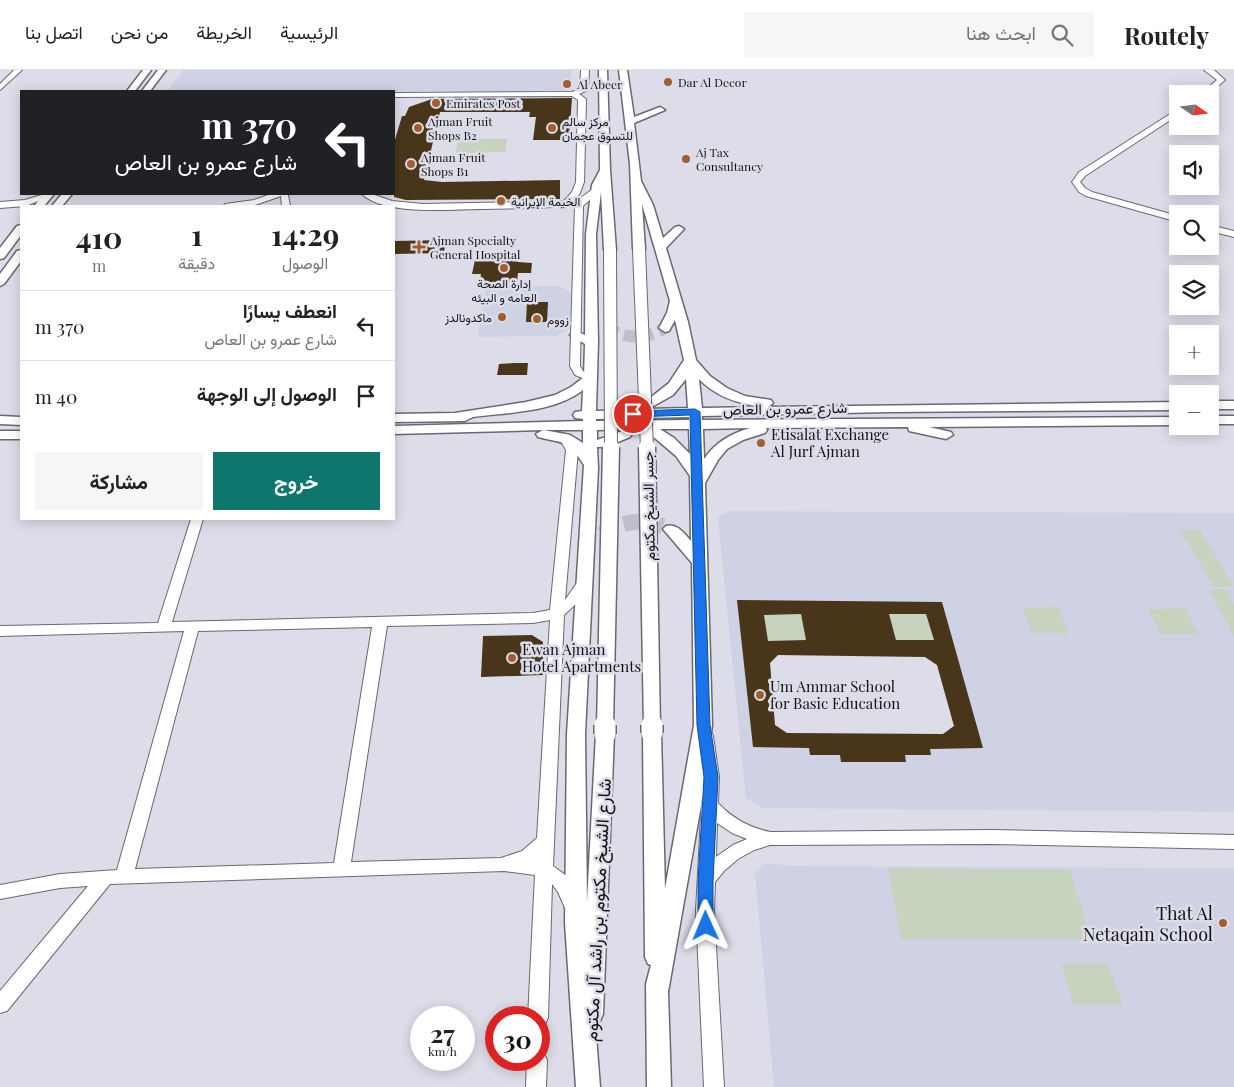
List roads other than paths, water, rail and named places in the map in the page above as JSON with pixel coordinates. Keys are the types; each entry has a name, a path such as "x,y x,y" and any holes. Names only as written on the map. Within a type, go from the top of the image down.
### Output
{"main road":[{"path":"132,90 147,70"},
{"path":"149,90 162,70"},
{"path":"603,70 605,170 610,250 612,388 605,734"},
{"path":"623,70 636,181 646,199 662,247 676,299 690,360 698,421 703,725 693,794 657,993 659,1087"},
{"path":"630,122 660,110"},
{"path":"588,1087 576,923 576,734 591,468 589,421 592,342 591,234 596,191 599,180 605,170"},
{"name":"جسر الشيخ مكتوم","path":"636,181 646,389 657,993"},
{"path":"40,205 48,195"},
{"path":"0,256 20,229"},
{"path":"662,247 678,229"},
{"path":"0,282 19,259"},
{"path":"576,279 592,287"},
{"path":"665,328 673,313 676,299"},
{"path":"592,308 607,328"},
{"path":"576,335 592,342"},
{"path":"690,360 710,384 734,397 755,402 830,410"},
{"path":"591,468 596,452 601,444 630,419 672,390 690,360"},
{"path":"590,378 593,387 630,419 669,440 683,454 698,481"},
{"path":"455,422 479,412 526,407 553,401 575,391 590,378"},
{"path":"1219,405 1234,405"},
{"name":"شارع عمرو بن العاص","path":"830,410 1169,406"},
{"path":"630,419 661,418 698,421 808,415 830,410"},
{"name":"شارع عمرو بن العاص","path":"395,418 455,422 630,419 1136,426 1169,422"},
{"path":"0,420 20,423"},
{"path":"1219,420 1234,420"},
{"path":"455,422 477,432 549,434 565,438 582,448 591,468"},
{"name":"شارع عمرو بن العاص","path":"395,430 455,422"},
{"path":"885,422 946,435"},
{"path":"0,425 20,423"},
{"path":"698,481 712,454 728,442 759,431 820,423"},
{"path":"601,444 617,436 628,434 650,434 669,440"},
{"path":"0,435 20,435"},
{"path":"671,529 699,562"},
{"path":"586,552 602,534"},
{"name":"شارع الشيخ مكتوم بن راشد آل مكتوم","path":"588,1087 605,734"}],"street":[{"path":"0,88 18,70"},
{"path":"395,95 573,94 584,89 585,70"},
{"path":"1208,70 1216,74 1220,80 1214,85"},
{"path":"395,99 412,94"},
{"path":"566,204 576,193 580,182 582,99 573,94"},
{"path":"1169,117 1082,174 1076,182 1082,190 1089,194 1169,216"},
{"path":"368,195 384,202 414,206 566,204 580,202 596,191"},
{"path":"22,205 48,195"},
{"path":"236,205 279,200"},
{"path":"253,205 279,200"},
{"path":"580,202 578,209 575,369 590,378"},
{"path":"0,205 18,206"},
{"path":"1219,230 1234,234"},
{"path":"538,1006 557,613 572,450 565,438"},
{"path":"163,628 197,520"},
{"path":"0,631 533,618 557,613 572,603 584,582"},
{"path":"533,618 547,622 557,630"},
{"path":"341,871 380,623"},
{"path":"124,876 192,627"},
{"path":"703,725 710,764 711,806 705,882 706,941 714,1087"},
{"path":"711,806 729,824 749,834 771,839"},
{"path":"501,865 525,858 539,848 548,835"},
{"path":"705,882 713,869 725,858 754,843 771,839 991,837 1234,842"},
{"path":"0,892 60,881 124,876 501,865 544,869 551,872 563,882 576,923"},
{"path":"0,1005 105,878"},
{"path":"536,1087 537,1071"}],"tunnel":[{"path":"607,328 614,332 636,337 651,335 665,328"},
{"path":"602,534 619,525 636,522 653,523 671,529"}],"place":[{"name":"Dar Al Decor","path":"668,82"},
{"name":"Al Abeer","path":"567,84"},
{"name":"Emirates Post","path":"436,103"},
{"name":"Ajman Fruit Shops B2","path":"418,128"},
{"name":"مركز سالم للتسوق عجمان","path":"552,128"},
{"name":"Aj Tax Consultancy","path":"686,159"},
{"name":"Ajman Fruit Shops B1","path":"411,164"},
{"name":"الخيمة الإيرانية","path":"501,201"},
{"name":"Ajman Specialty General Hospital","path":"419,247"},
{"name":"إدارة الصحة العامه و البيئه","path":"504,268"},
{"name":"ماكدونالدز","path":"502,317"},
{"name":"زووم","path":"537,319"},
{"name":"Etisalat Exchange Al Jurf Ajman","path":"761,443"},
{"name":"Ewan Ajman Hotel Apartments","path":"512,658"},
{"name":"Um Ammar School for Basic Education","path":"760,695"},
{"name":"That Al Netaqain School","path":"1223,923"}]}
